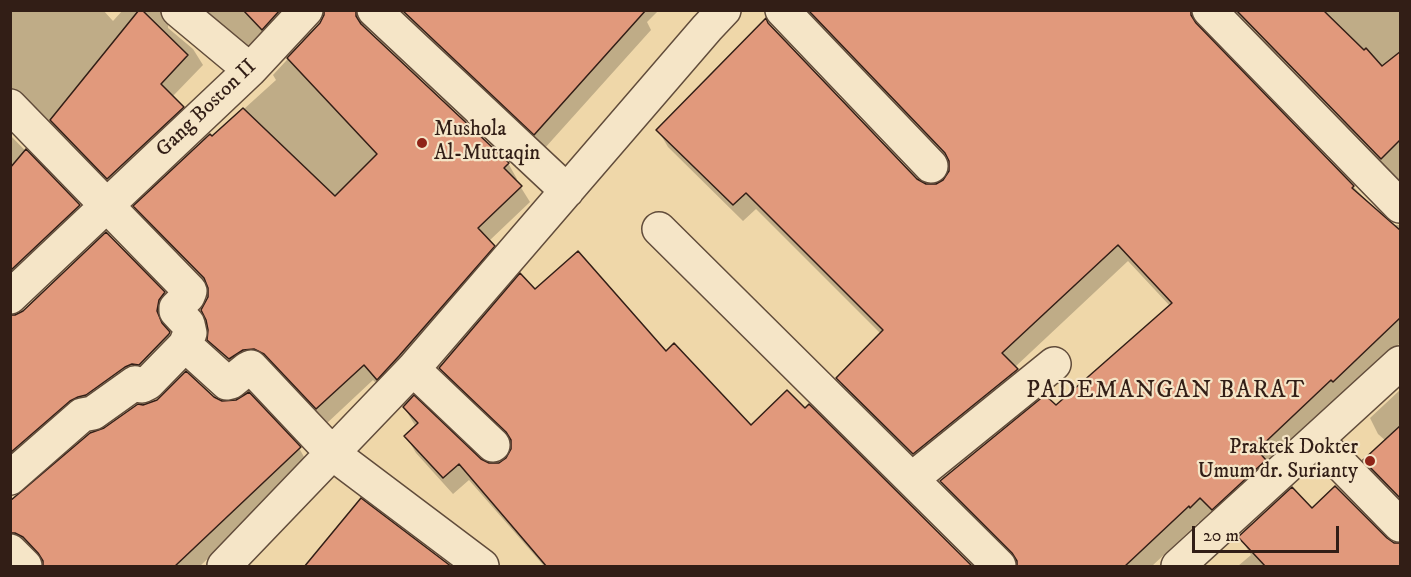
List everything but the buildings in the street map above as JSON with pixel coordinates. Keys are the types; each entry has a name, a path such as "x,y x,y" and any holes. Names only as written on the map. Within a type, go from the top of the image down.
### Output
{"street":[{"path":"178,10 250,70"},
{"name":"Gang Boston II","path":"10,297 250,70 306,10"},
{"path":"374,10 567,191"},
{"path":"782,10 932,166"},
{"path":"1209,10 1401,206"},
{"path":"224,567 413,369 567,191 707,16"},
{"path":"10,106 190,291 176,308 188,324 190,333 185,345 148,384 142,386 135,383 93,413 82,415 10,478"},
{"path":"659,229 999,567"},
{"path":"185,345 226,383 231,382 251,367 332,453 482,567"},
{"path":"1178,567 1401,363"},
{"path":"912,479 1054,364"},
{"path":"413,369 493,445"},
{"path":"1317,440 1401,525"},
{"path":"10,551 25,567"}],"place":[{"name":"Mushola Al-Muttaqin","path":"422,143"},
{"name":"Praktek Dokter Umum dr. Surianty","path":"1370,461"}],"district":[{"name":"PADEMANGAN BARAT","path":"1166,392"}]}
